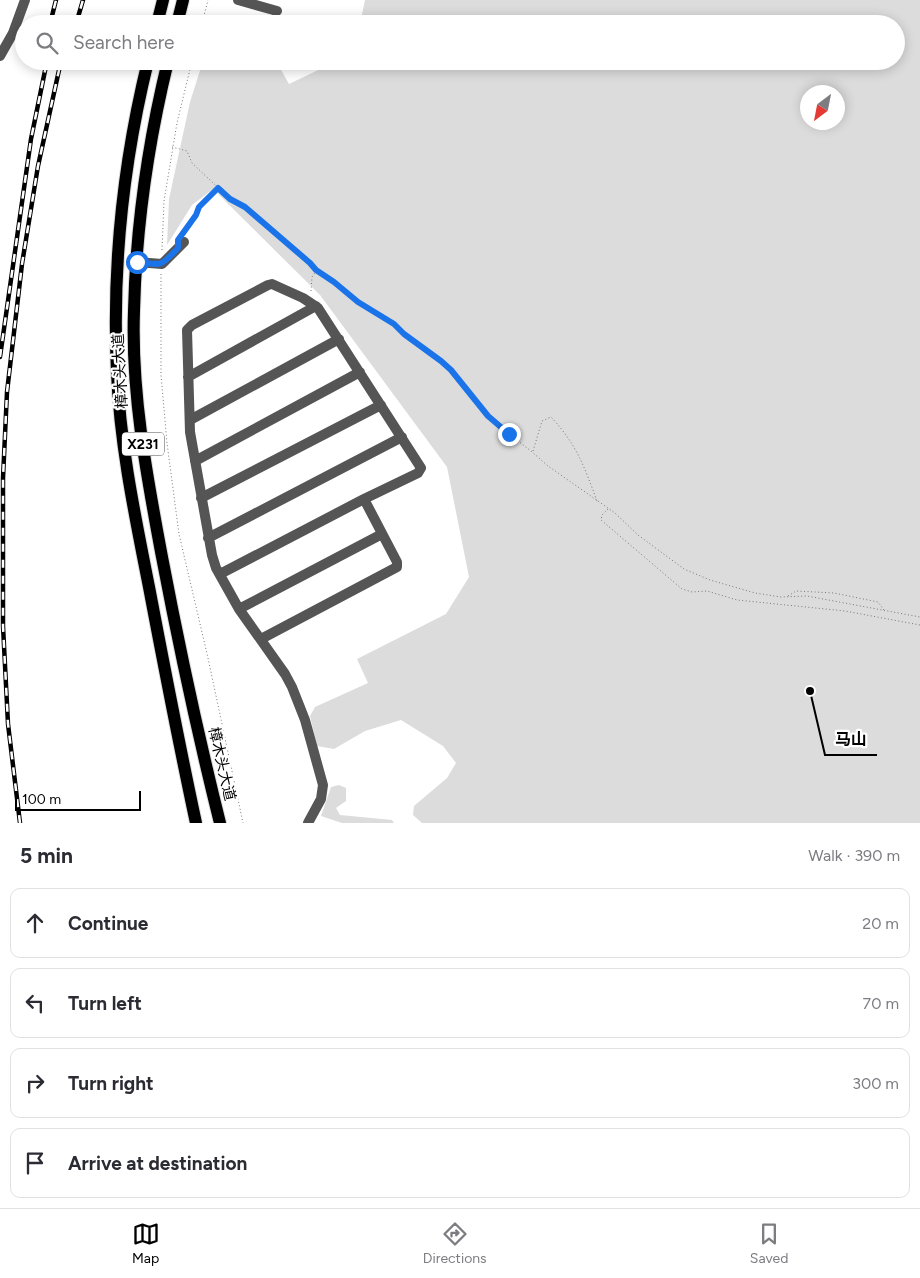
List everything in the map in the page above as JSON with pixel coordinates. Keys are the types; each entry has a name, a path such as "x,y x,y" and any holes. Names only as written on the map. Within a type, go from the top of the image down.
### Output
{"main road":[{"path":"159,15 163,0"},
{"path":"179,15 183,0"},
{"name":"樟木头大道","path":"146,70 127,160 121,213 116,311 117,373 126,470 196,823"},
{"name":"樟木头大道","path":"166,70 157,104 147,163 138,237 134,312 135,367 140,427 154,515 185,675 220,823"},
{"path":"184,823 189,810 190,795"},
{"path":"214,801 228,823"}],"street":[{"path":"20,15 25,0"},
{"path":"238,0 277,11"},
{"path":"0,56 15,28"},
{"path":"137,262 162,264 184,237"},
{"path":"220,574 421,470 381,404 308,295 277,285 268,285 192,325 187,330 190,420 201,498 212,555 220,574 239,608 292,687 305,720 322,779 321,799 308,823"},
{"path":"188,377 316,306"},
{"path":"190,420 339,339"},
{"path":"195,461 360,372"},
{"path":"201,498 381,404"},
{"path":"208,538 402,437"},
{"path":"261,639 397,566 398,562 364,499"},
{"path":"239,608 382,534"}],"path":[{"path":"204,15 208,0"},
{"path":"172,148 188,151 192,163 230,199 245,207 316,270 358,302 394,324 404,334 441,361 451,370 488,416 509,434 548,466 608,509 667,557 691,573 730,587 756,593 788,597 807,596 920,617"},
{"path":"184,237 201,204 218,188"},
{"path":"308,295 312,277 316,270"},
{"path":"532,451 542,421 551,417 567,434 582,460 597,501"},
{"path":"608,509 602,515 601,520 674,583 686,590 707,591 737,600 845,611 920,625"},
{"path":"788,597 796,591 834,593 878,602 884,610"}],"shaded area":[{"path":"365,0 920,0 920,823 422,823 413,815 414,806 447,778 456,763 443,746 401,720 365,731 334,749 317,746 310,716 315,707 368,683 357,659 446,614 469,577 447,467 320,295 213,189 192,205 167,245 169,199 190,102 200,70 281,70 289,84 318,70 905,70 905,15 362,15"},
{"path":"339,785 346,788 346,801 336,808 340,815 392,820 394,823 342,823 321,816 331,787"}],"railway":[{"path":"52,15 56,0"},
{"path":"79,15 83,0"},
{"path":"0,357 31,139 45,70"},
{"path":"20,823 8,724 3,626 3,478 7,392 22,264 38,166 59,70"}],"place":[{"name":"马山","path":"810,691"}],"route":[{"path":"137,262 162,264 166,261 178,248 177,241 196,215 201,204 218,188 230,199 245,207 316,270 358,302 394,324 404,334 441,361 451,370 488,416 509,434"}]}
